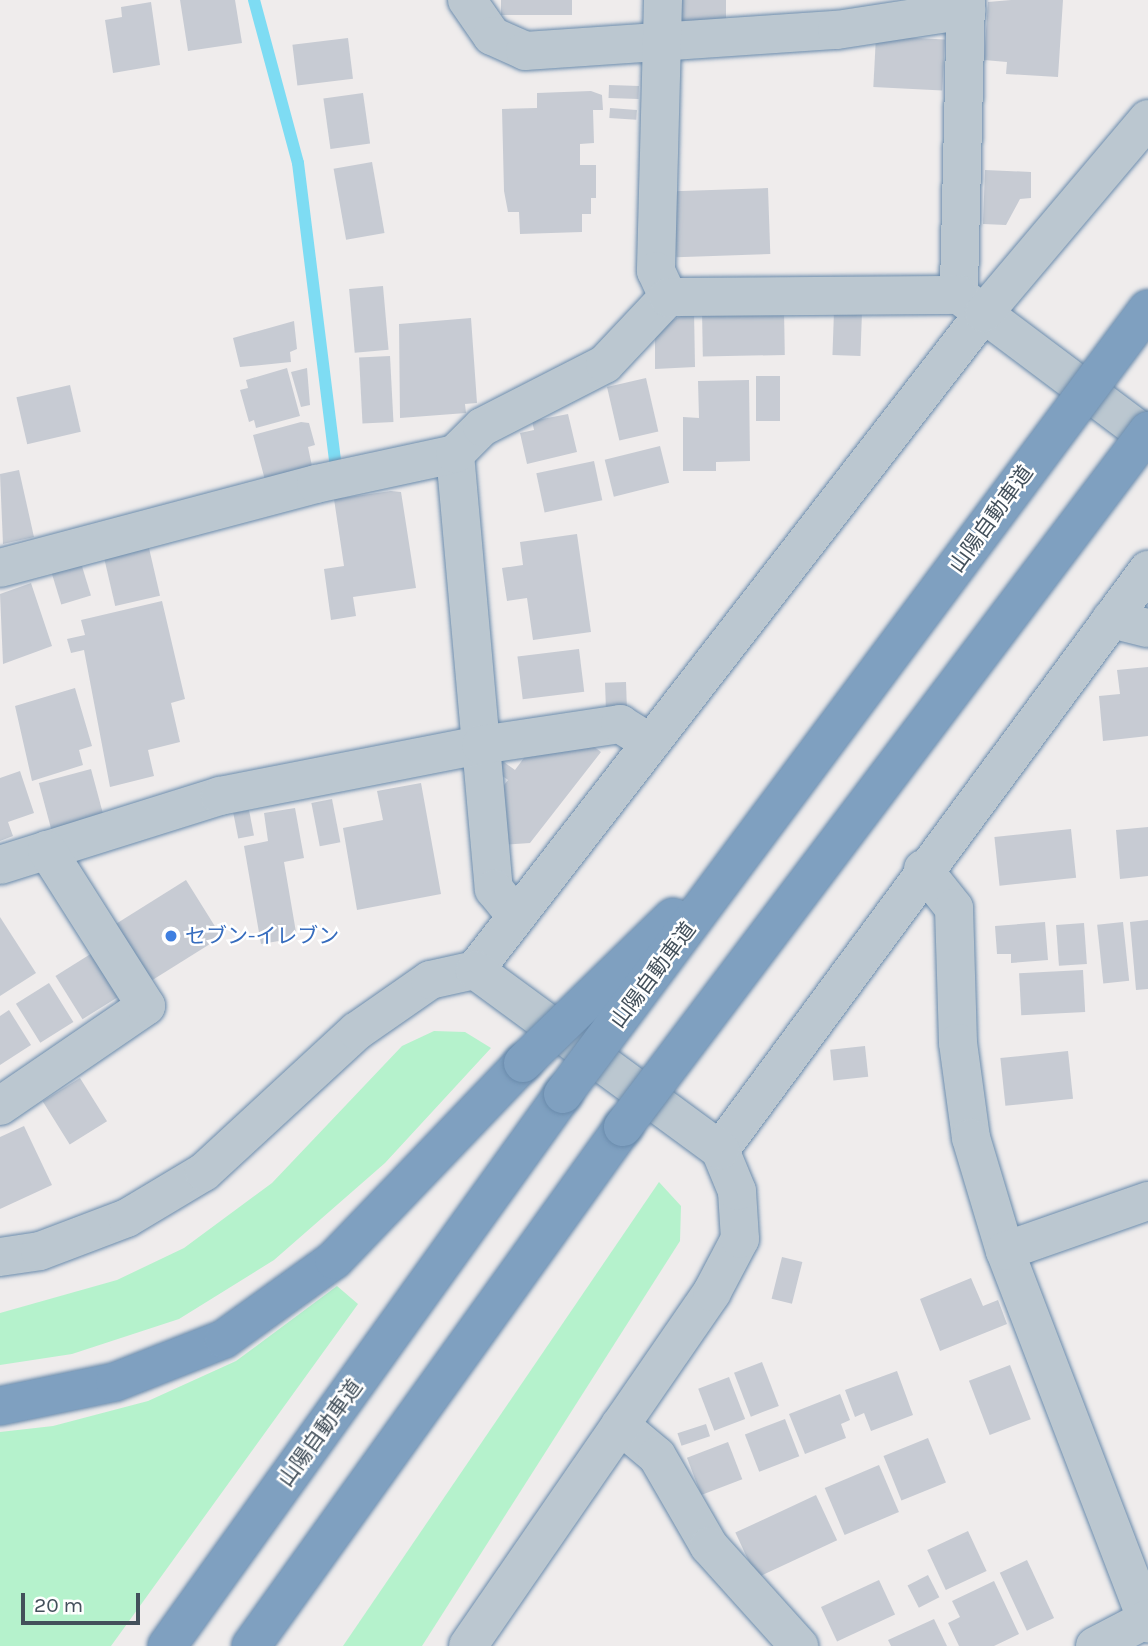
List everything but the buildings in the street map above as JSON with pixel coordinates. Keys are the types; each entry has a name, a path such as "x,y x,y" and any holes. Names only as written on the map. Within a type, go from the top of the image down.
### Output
{"highway":[{"name":"山陽自動車道","path":"167,1646 563,1094 765,827 1148,309"},
{"path":"251,1646 624,1127 1148,431"},
{"path":"0,1406 115,1382 224,1339 334,1261 523,1063 765,827"},
{"path":"278,1646 491,1309"}],"street":[{"path":"467,0 492,36 525,51 837,30 966,5 971,304"},
{"path":"663,0 656,271 668,298"},
{"path":"0,1257 40,1251 127,1218 204,1172 357,1031 430,980 475,970 650,743 971,304 1148,119"},
{"path":"0,568 316,484 455,454 482,427 605,364 668,298 971,304 1148,437"},
{"path":"455,454 494,889 516,916"},
{"path":"720,1150 923,869 1148,570"},
{"path":"1111,619 1148,628"},
{"path":"0,865 220,796 481,745 620,724 650,743"},
{"path":"0,1106 146,1006 47,850"},
{"path":"923,869 954,908 958,1043 971,1138 1005,1251 1147,1621 1095,1646"},
{"path":"468,1646 712,1292 740,1239 737,1191 720,1150 475,970"},
{"path":"1005,1251 1148,1201"},
{"path":"620,1425 657,1456 709,1546 799,1646"}],"green space":[{"path":"434,1031 465,1032 491,1048 385,1163 274,1260 179,1319 72,1354 0,1365 0,1313 117,1280 184,1248 272,1183 402,1046"},
{"path":"659,1182 681,1206 680,1241 422,1646 343,1646"},
{"path":"337,1286 358,1304 111,1646 0,1646 0,1432 53,1426 148,1401 236,1361"}],"waterway":[{"path":"254,0 298,163 336,469 342,468"}],"place":[{"name":"セブン-イレブン","path":"171,936"}]}
